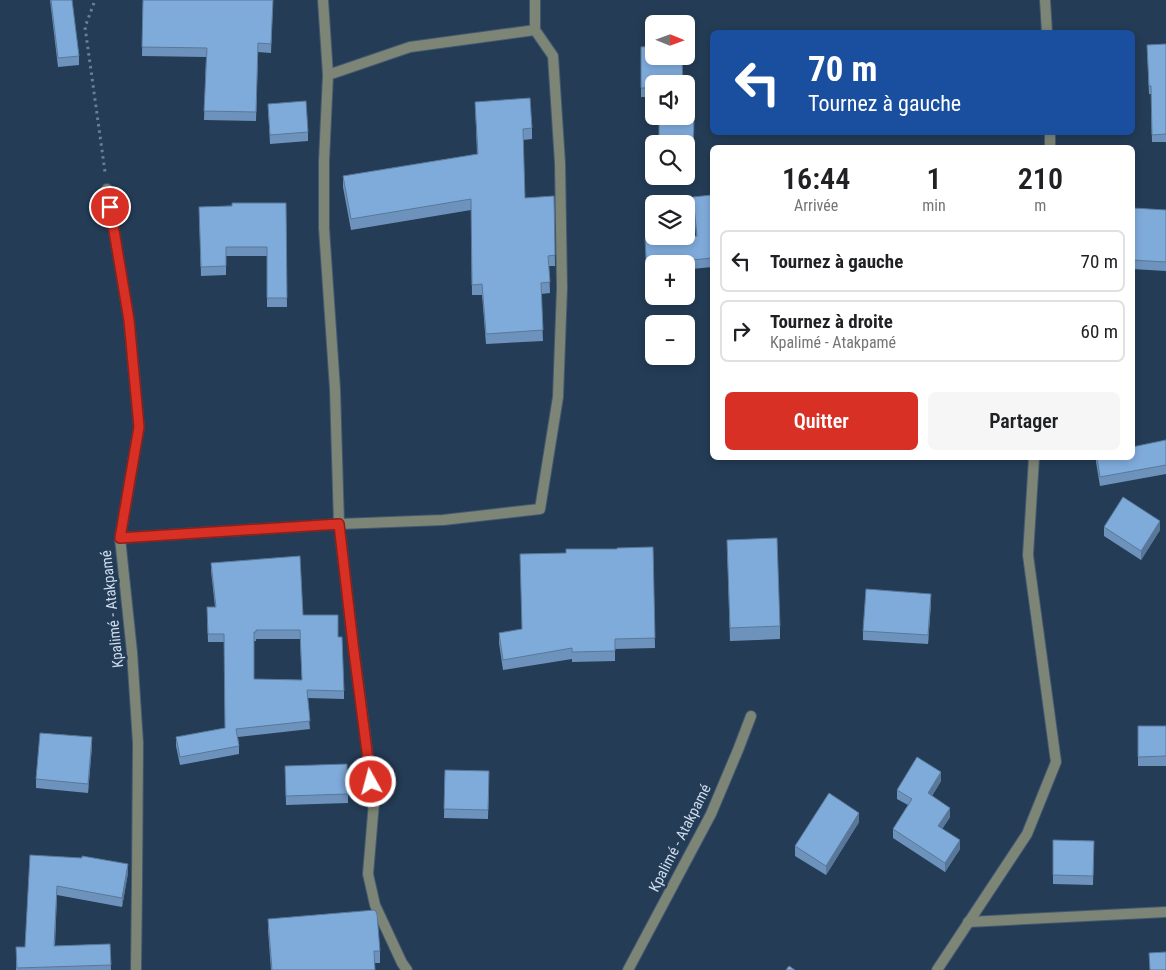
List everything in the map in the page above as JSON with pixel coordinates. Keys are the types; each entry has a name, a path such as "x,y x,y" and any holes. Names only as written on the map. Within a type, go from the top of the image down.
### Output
{"street":[{"path":"323,0 328,75 324,161 324,228 335,389 339,524 374,802 368,874 375,905 407,970"},
{"path":"120,538 339,524 443,520 540,508 558,397 562,288 560,163 553,56 535,30 535,0"},
{"path":"1045,0 1047,30"},
{"path":"328,75 410,47 535,30"},
{"name":"Kpalimé - Atakpamé","path":"107,189 129,320 139,427 120,538 132,652 138,743 136,970"},
{"path":"936,970 1027,834 1056,762 1028,555 1034,460"},
{"name":"Kpalimé - Atakpamé","path":"628,970 711,814 751,716"},
{"path":"968,922 1166,912"}],"path":[{"path":"94,3 85,27 107,189"}],"building":[{"path":"51,0 72,0 79,56 58,58"},
{"path":"143,0 273,0 271,44 258,43 256,112 204,111 207,48 142,47"},
{"path":"1166,44 1166,134 1152,135 1151,86 1149,86 1147,45"},
{"path":"641,47 645,47 645,65 682,65 683,75 645,75 645,88 641,88"},
{"path":"530,98 532,128 523,129 525,198 554,196 555,255 548,256 550,282 541,283 543,330 486,334 482,284 472,285 471,199 351,219 343,176 478,154 475,102"},
{"path":"306,101 308,132 270,135 268,104"},
{"path":"659,125 694,125 694,135 659,135"},
{"path":"710,195 710,258 695,260 695,255 646,255 645,245 695,245 695,236 697,236 695,197"},
{"path":"232,203 286,203 287,298 267,298 267,247 226,247 226,266 201,267 199,207 232,206"},
{"path":"1135,208 1166,210 1166,262 1135,260"},
{"path":"1166,440 1166,465 1100,477 1097,460 1135,460 1135,446"},
{"path":"1123,497 1160,521 1141,551 1104,527"},
{"path":"777,538 780,626 730,628 727,540"},
{"path":"653,547 655,638 615,639 615,651 572,652 572,648 503,660 499,633 522,629 520,554 566,553 566,549"},
{"path":"300,556 303,615 338,615 338,637 342,637 344,691 307,690 310,721 236,729 239,746 180,757 176,737 225,728 224,634 208,634 207,607 216,607 211,563","holes":["256,630 300,630 302,680 254,679 254,632"]},
{"path":"866,589 931,594 928,635 863,631"},
{"path":"1138,726 1166,726 1166,756 1138,757"},
{"path":"40,733 92,737 88,784 36,779"},
{"path":"917,757 941,772 928,793 950,808 938,826 960,840 945,863 893,829 912,799 897,790"},
{"path":"347,764 348,794 286,796 285,766"},
{"path":"445,770 489,771 488,810 444,809"},
{"path":"829,793 859,813 826,866 795,846"},
{"path":"1053,840 1094,841 1093,876 1053,875"},
{"path":"30,855 82,858 82,856 128,864 122,898 57,886 54,946 110,944 111,965 17,968 16,947 25,947"},
{"path":"375,910 377,914 380,951 374,951 375,970 272,970 268,919"},
{"path":"1166,952 1166,970 1150,970 1149,953"},
{"path":"789,966 795,970 786,970"}],"route":[{"path":"110,207 129,320 139,427 120,538 339,524 371,782"}]}
